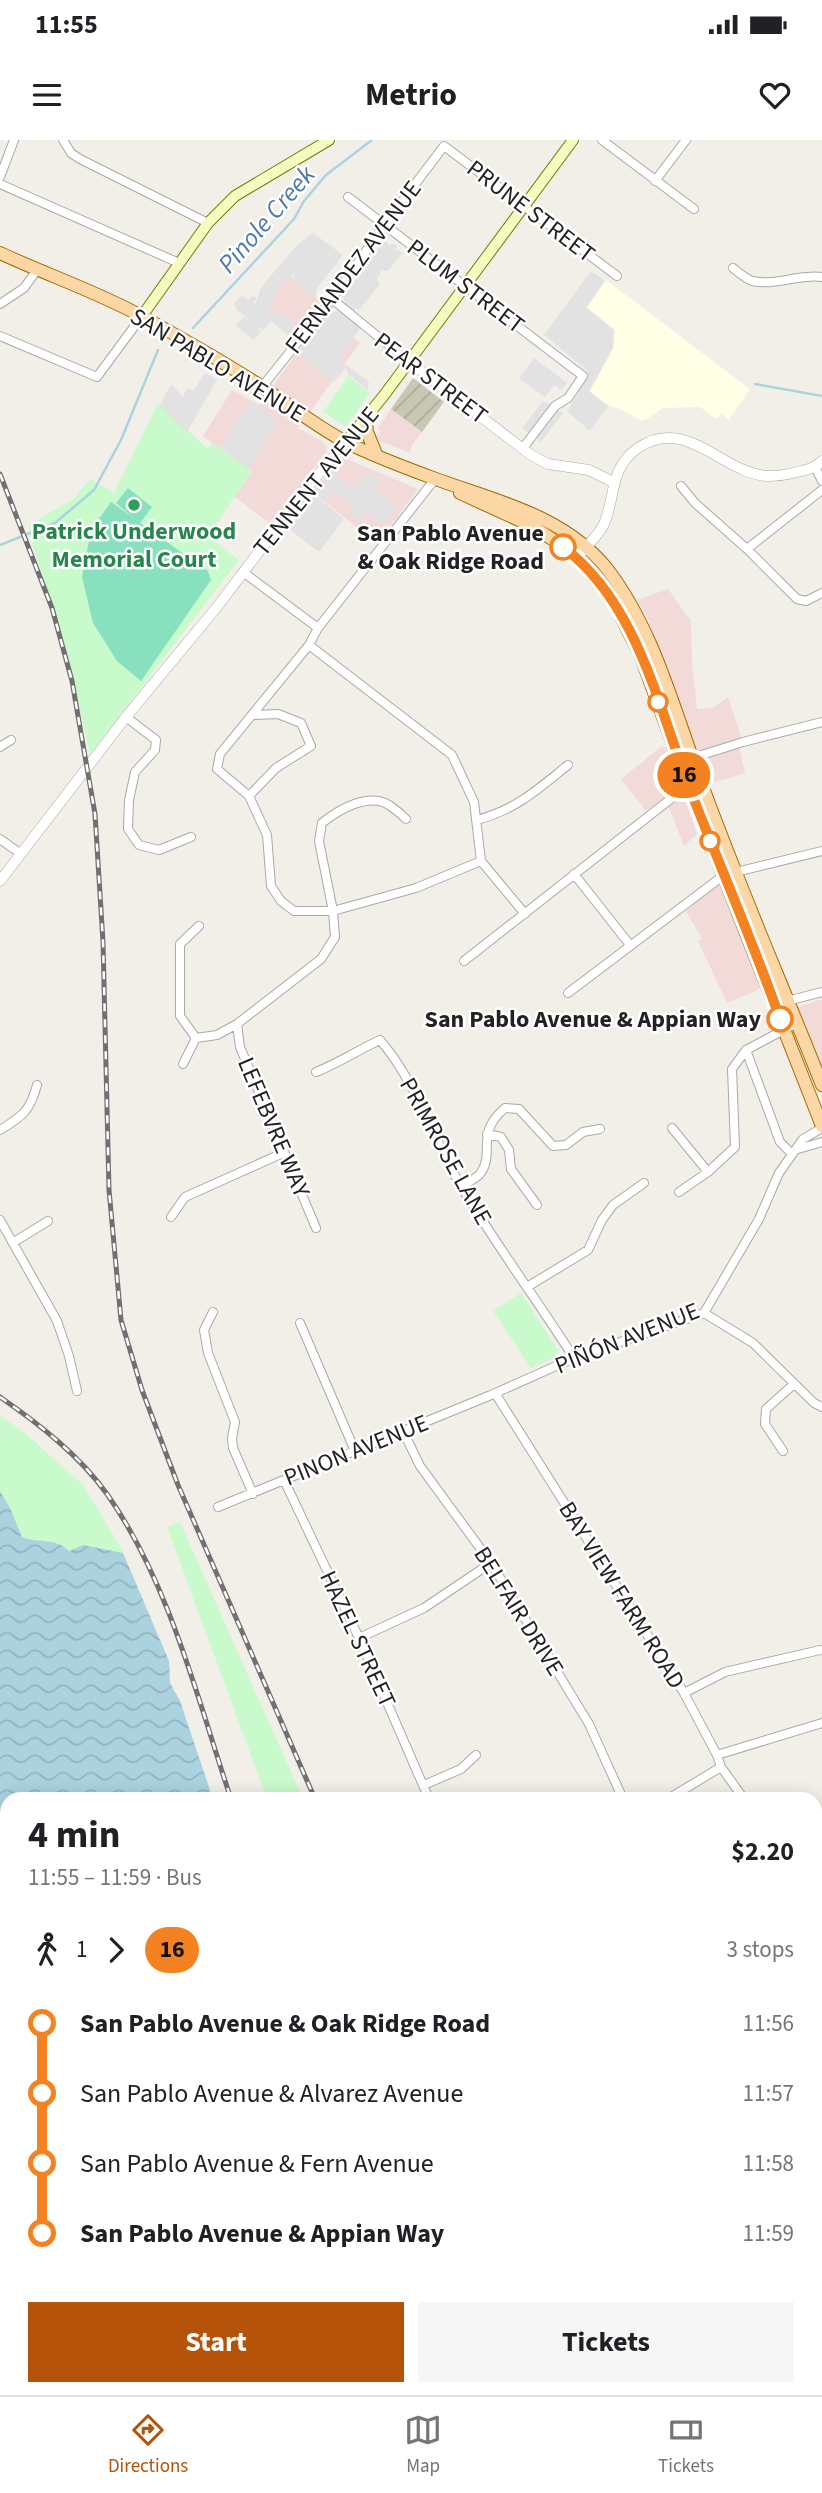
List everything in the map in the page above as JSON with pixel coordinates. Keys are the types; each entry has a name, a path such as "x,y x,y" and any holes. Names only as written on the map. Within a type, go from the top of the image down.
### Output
{"main road":[{"path":"142,316 208,223 235,196 329,140"},
{"name":"TENNENT AVENUE","path":"346,442 366,419 573,140"},
{"name":"SAN PABLO AVENUE","path":"0,253 142,316 262,387 346,442 435,479 482,505 532,526 582,552 613,600 640,654 686,760 782,1003 797,1023 822,1085"},
{"path":"366,419 376,454"},
{"name":"SAN PABLO AVENUE","path":"782,1003 783,1029 822,1127"}],"street":[{"path":"0,177 14,140"},
{"path":"64,140 71,153 80,159 208,223"},
{"path":"602,140 694,209"},
{"path":"655,181 685,140"},
{"name":"PRUNE STREET","path":"444,146 617,276"},
{"name":"FERNANDEZ AVENUE","path":"262,387 332,299 384,224 444,146"},
{"path":"0,184 179,263"},
{"name":"PLUM STREET","path":"348,197 583,376 568,398 555,406 527,452"},
{"path":"733,268 750,281 780,281 808,275 822,277"},
{"path":"0,304 24,288 37,270"},
{"name":"PEAR STREET","path":"332,299 527,452 548,464 589,470 613,482"},
{"path":"0,336 97,377 142,316"},
{"path":"582,552 603,526 610,505 613,482 626,457 650,441 673,437 765,476 788,474 819,464 822,481"},
{"name":"TENNENT AVENUE","path":"0,881 311,483 346,442"},
{"path":"435,479 318,628 309,645 220,754 217,769 249,796 267,835 271,886 281,901 295,911 333,911 416,888 481,861"},
{"path":"681,485 695,503 747,549 796,599 806,601 822,593"},
{"path":"747,549 822,490"},
{"path":"243,572 318,628"},
{"path":"309,645 452,755 474,802 481,861 525,914"},
{"path":"249,796 276,768 311,746 301,723 278,714 252,715"},
{"path":"126,718 156,740 156,750 135,772 129,800 128,829 139,845 159,850 191,836"},
{"path":"686,760 743,741 822,722"},
{"path":"0,747 11,740"},
{"path":"477,820 518,804 568,765"},
{"path":"464,961 682,790 695,786"},
{"path":"196,1038 217,1035 237,1024 321,959 335,937 333,911 319,841 322,823 341,809 370,801 387,803 406,819"},
{"path":"0,839 21,854"},
{"path":"568,993 730,873 822,851"},
{"path":"574,874 630,945"},
{"path":"196,1038 180,1016 180,944 199,926"},
{"path":"782,1003 822,992"},
{"path":"679,1192 708,1172 735,1147 732,1069 746,1050 797,1023"},
{"name":"LEFEBVRE WAY","path":"237,1024 240,1047 316,1228"},
{"path":"183,1064 196,1038"},
{"name":"PRIMROSE LANE","path":"316,1072 341,1062 380,1040 423,1106 439,1148 461,1187 574,1358"},
{"path":"746,1050 780,1142 795,1152 822,1142"},
{"path":"0,1130 24,1116 33,1101 37,1085"},
{"path":"461,1187 479,1175 485,1164 487,1135 493,1118 505,1108 519,1109 553,1146 566,1145 583,1132 600,1129"},
{"name":"PIÑÓN AVENUE","path":"495,1393 574,1358 704,1313 760,1219 779,1173 803,1139 822,1127"},
{"path":"672,1128 708,1172"},
{"path":"487,1135 500,1137 509,1150 511,1169 537,1205"},
{"path":"171,1217 185,1197 283,1153"},
{"path":"527,1286 588,1250 602,1220 613,1205 644,1183"},
{"path":"0,1220 57,1321 69,1356 76,1391"},
{"path":"14,1242 48,1221"},
{"path":"213,1312 204,1330 208,1353 235,1422 233,1448 253,1494"},
{"path":"704,1313 752,1343 822,1408"},
{"path":"300,1322 355,1451"},
{"path":"783,1451 765,1424 766,1409 794,1384"},
{"name":"PINON AVENUE","path":"218,1507 495,1393"},
{"name":"BAY VIEW FARM ROAD","path":"495,1393 684,1693 721,1767 739,1792"},
{"name":"BELFAIR DRIVE","path":"403,1431 420,1466 491,1563 589,1724 620,1792"},
{"name":"HAZEL STREET","path":"284,1480 359,1637 426,1792"},
{"path":"359,1637 424,1608 491,1563"},
{"path":"684,1693 725,1672 820,1650"},
{"path":"717,1755 822,1723"},
{"path":"424,1785 461,1769 476,1755"},
{"path":"680,1792 721,1767"}],"shaded area":[{"path":"313,233 343,255 316,290 316,298 294,281 294,274 279,286 268,313 272,317 277,311 295,326 288,335 271,321 263,330 256,326 261,331 254,340 236,326 243,317 249,320 234,304 242,295 248,300 252,295 257,298 254,302 256,304 261,288 298,244"},
{"path":"385,239 389,246 392,243 397,246 394,250 403,252 388,271 382,270 377,278 380,284 359,310 356,308 354,311 346,305 343,297"},
{"path":"279,266 329,308 326,314 360,343 298,428 323,442 327,448 326,453 272,525 235,497 252,472 203,436 232,390 259,405 304,343 256,304 261,288"},
{"path":"591,271 605,281 586,307 614,330 613,348 589,391 608,406 590,431 567,411 578,394 587,370 544,335"},
{"path":"606,280 750,389 729,420 721,413 716,419 700,407 663,408 645,420 640,420 618,408 608,406 590,392 613,348 615,330 587,308"},
{"path":"338,310 361,327 338,359 369,382 368,390 348,374 346,367 334,382 299,355 328,315"},
{"path":"534,358 567,383 561,390 554,385 545,397 519,378"},
{"path":"205,373 217,380 187,432 160,405 171,384 183,397 187,388 193,391"},
{"path":"413,378 444,402 422,432 391,409"},
{"path":"250,401 278,420 248,468 219,448"},
{"path":"543,401 563,413 541,442 522,428"},
{"path":"391,409 422,432 412,445 410,453 375,437 380,431 378,427"},
{"path":"342,457 418,489 377,544 313,492"},
{"path":"368,471 381,480 375,489 399,507 383,523 367,511 359,522 348,514 354,507 335,492 326,503 316,494 333,473 354,489"},
{"path":"315,495 344,519 319,552 289,529"},
{"path":"668,589 691,621 697,709 713,708 728,697 741,736 739,746 745,773 709,784 646,615 637,600"},
{"path":"661,747 666,747 697,834 684,846 665,797 646,811 621,779"},
{"path":"720,882 754,965 760,989 727,1003 698,941 702,939 686,911"},
{"path":"822,999 822,1067 798,1007"}],"green space":[{"path":"348,376 370,393 346,427 323,412"},
{"path":"158,403 208,449 212,443 252,471 208,536 239,560 90,754 66,648 30,536 29,525 72,500 90,479 114,493"},
{"path":"128,488 152,507 140,523 208,571 211,580 141,681 117,661 93,623 82,577 91,530 111,502 133,517 116,503"},
{"path":"521,1293 558,1350 555,1357 531,1368 493,1311"},
{"path":"0,1415 25,1433 84,1486 120,1546 169,1661 170,1683 180,1701 209,1792 0,1792"},
{"path":"180,1522 300,1792 264,1792 167,1527"}],"water":[{"path":"0,1491 22,1537 52,1542 69,1551 83,1545 123,1553 169,1661 170,1683 180,1701 211,1792 0,1792"}],"waterway":[{"name":"Pinole Creek","path":"193,328 294,219 304,201 326,175 372,140"},
{"name":"Pinole Creek","path":"0,545 55,523 94,490 121,440 158,350"},
{"path":"755,384 822,396"}],"railway":[{"path":"0,474 52,608 72,681 95,814 103,942 109,1190 121,1320 142,1390 178,1485 312,1792"},
{"path":"0,1397 44,1429 84,1466 107,1494 129,1528 148,1564 180,1641 229,1792"}],"bus line":[{"name":"16","path":"563,547 596,577 613,600 640,654 689,788 780,1019"}],"place":[{"name":"Patrick Underwood Memorial Court","path":"134,505"},
{"name":"San Pablo Avenue & Oak Ridge Road","path":"563,547"},
{"name":"San Pablo Avenue & Appian Way","path":"780,1019"}]}
